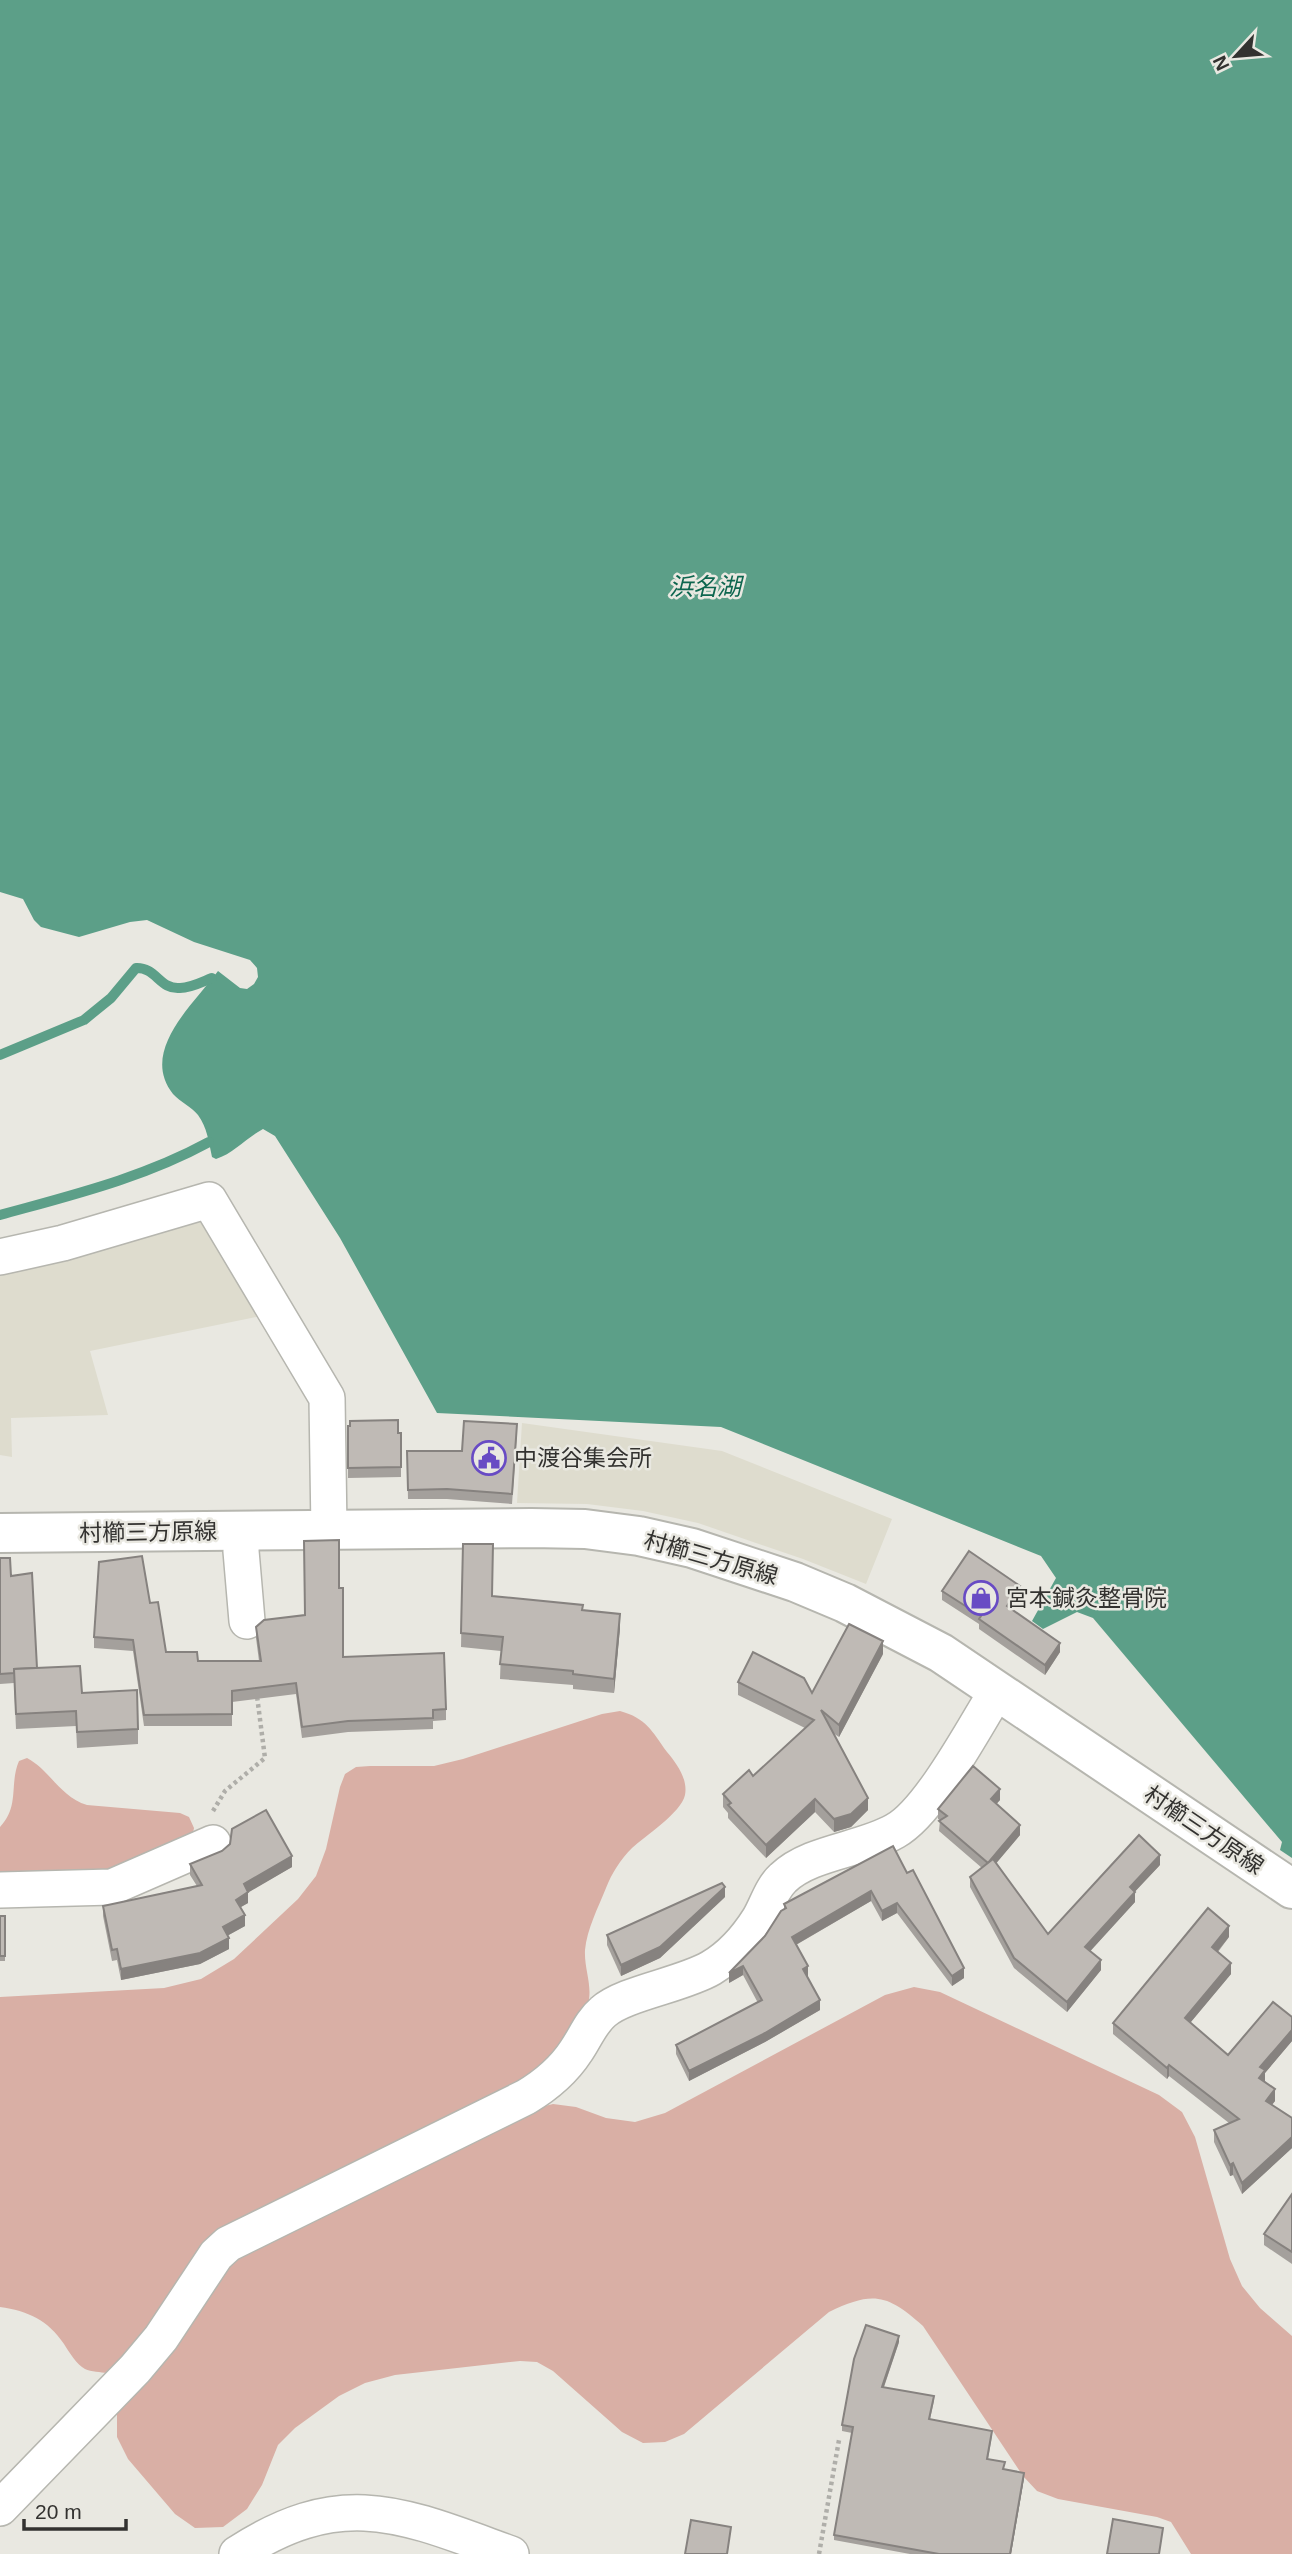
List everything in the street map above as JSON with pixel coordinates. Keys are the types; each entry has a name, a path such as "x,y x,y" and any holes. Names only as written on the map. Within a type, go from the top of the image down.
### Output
{"main road":[{"name":"村櫛三方原線","path":"0,1533 585,1529 639,1536 692,1548 795,1582 845,1603 941,1653 1292,1889"}],"street":[{"path":"0,1258 63,1243 209,1200 327,1398 329,1530"},
{"path":"242,1531 241,1551 247,1621"},
{"path":"0,2508 135,2369 161,2338 216,2255 228,2244 526,2098 562,2070 604,2011 622,2001 681,1982 712,1967 738,1946 758,1920 780,1880 793,1869 876,1840 897,1830 915,1816 998,1690"},
{"path":"0,1891 112,1887 214,1843"},
{"path":"237,2554 276,2531 309,2519 344,2513 380,2513 415,2519 511,2554"}],"path":[{"path":"214,1843 205,1825 225,1791 265,1758 256,1690"},
{"path":"819,2554 839,2440"}],"shaded area":[{"path":"194,1215 210,1221 266,1315 90,1351 108,1415 11,1418 12,1457 0,1455 0,1268"},
{"path":"522,1423 722,1451 892,1519 866,1584 698,1523 643,1511 587,1504 517,1503"},
{"path":"620,1711 636,1717 652,1732 681,1772 685,1795 670,1817 632,1848 611,1877 586,1942 585,1958 590,1993 587,2008 537,2075 236,2224 126,2361 107,2373 82,2367 58,2336 36,2318 0,2307 0,1997 164,1988 201,1979 234,1959 298,1899 316,1876 326,1849 345,1774 356,1767 434,1766 602,1714"},
{"path":"27,1758 62,1790 87,1805 180,1813 189,1817 194,1828 192,1838 125,1872 0,1880 0,1827 10,1811 19,1761"},
{"path":"914,1987 940,1992 1159,2095 1182,2112 1195,2137 1230,2259 1242,2286 1260,2308 1292,2336 1292,2554 1191,2554 1171,2522 1157,2517 1058,2499 1037,2491 1023,2476 923,2326 899,2307 879,2299 857,2301 829,2312 684,2434 665,2442 643,2443 622,2432 553,2371 537,2362 520,2361 395,2375 365,2383 339,2396 295,2428 278,2445 262,2485 247,2509 223,2527 195,2528 175,2514 128,2459 117,2437 117,2413 225,2263 529,2110 553,2104 576,2107 606,2118 635,2122 665,2113 885,1995"}],"water":[{"name":"浜名湖","path":"0,0 1292,0 1292,1858 1280,1850 1282,1842 1093,1618 1077,1612 1043,1629 1032,1621 1056,1578 1041,1556 721,1427 437,1413 340,1238 275,1136 263,1129 229,1153 216,1159 212,1157 201,1120 173,1094 164,1078 162,1061 174,1029 218,971 240,988 247,989 258,977 257,968 250,960 194,942 147,920 130,922 79,937 41,927 34,920 23,899 0,892"}],"building":[{"path":"398,1420 398,1433 401,1433 401,1467 348,1468 350,1421"},
{"path":"464,1421 517,1424 512,1494 447,1489 408,1490 407,1451 462,1451"},
{"path":"339,1540 339,1588 343,1588 343,1657 444,1653 446,1709 433,1710 433,1718 348,1721 302,1727 296,1683 232,1691 232,1714 144,1715 133,1640 94,1637 99,1562 142,1556 150,1603 158,1602 166,1652 197,1652 198,1661 261,1661 256,1627 264,1620 305,1615 304,1541"},
{"path":"463,1544 493,1544 492,1596 583,1605 582,1610 620,1614 614,1679 573,1674 573,1671 500,1664 503,1637 461,1633"},
{"path":"969,1551 1020,1586 1007,1606 1060,1643 1045,1665 979,1619 981,1616 942,1591"},
{"path":"0,1558 10,1558 11,1576 32,1573 37,1668 14,1669 14,1673 0,1674"},
{"path":"849,1624 883,1641 839,1725 821,1710 868,1798 851,1814 834,1819 815,1799 766,1845 728,1805 731,1803 723,1794 749,1770 753,1776 814,1720 738,1682 753,1652 804,1678 812,1693"},
{"path":"80,1666 82,1693 137,1690 138,1729 77,1732 76,1711 16,1714 14,1669"},
{"path":"973,1766 1000,1789 991,1799 1020,1825 988,1863 939,1821 947,1816 938,1809"},
{"path":"266,1810 292,1856 244,1884 248,1892 236,1900 245,1915 223,1927 229,1938 200,1953 121,1969 117,1949 112,1950 103,1906 202,1885 190,1864 222,1851 230,1844 232,1829"},
{"path":"1139,1835 1160,1855 1130,1887 1135,1892 1085,1947 1101,1960 1067,2002 1014,1958 970,1877 993,1859 1048,1934"},
{"path":"893,1846 907,1873 913,1870 964,1968 952,1976 897,1903 882,1911 871,1891 792,1937 808,1966 803,1969 820,2000 765,2033 689,2071 676,2045 762,2000 743,1966 729,1973 765,1936 781,1911 786,1908 784,1904"},
{"path":"722,1883 725,1887 660,1947 621,1965 607,1935"},
{"path":"1208,1908 1229,1926 1212,1947 1231,1963 1185,2018 1228,2055 1273,2002 1292,2017 1292,2030 1260,2067 1265,2070 1259,2078 1275,2089 1266,2101 1292,2118 1292,2137 1242,2183 1233,2163 1230,2165 1214,2130 1239,2119 1169,2065 1167,2068 1113,2023"},
{"path":"0,1916 5,1916 5,1956 0,1956"},
{"path":"1292,2194 1292,2252 1264,2234"},
{"path":"866,2325 899,2336 882,2387 934,2396 929,2419 992,2431 987,2459 1005,2462 1003,2469 1024,2473 1010,2554 939,2554 834,2535 853,2427 842,2425 854,2359"},
{"path":"1113,2519 1163,2528 1159,2554 1107,2554"},
{"path":"691,2520 731,2527 727,2554 685,2554"}],"waterway":[{"path":"0,1055 84,1020 111,998 136,968 148,971 173,988 188,987 212,978"},
{"path":"0,1215 133,1176 209,1142"}],"place":[{"name":"中渡谷集会所","path":"489,1458"},
{"name":"宮本鍼灸整骨院","path":"981,1598"}]}
